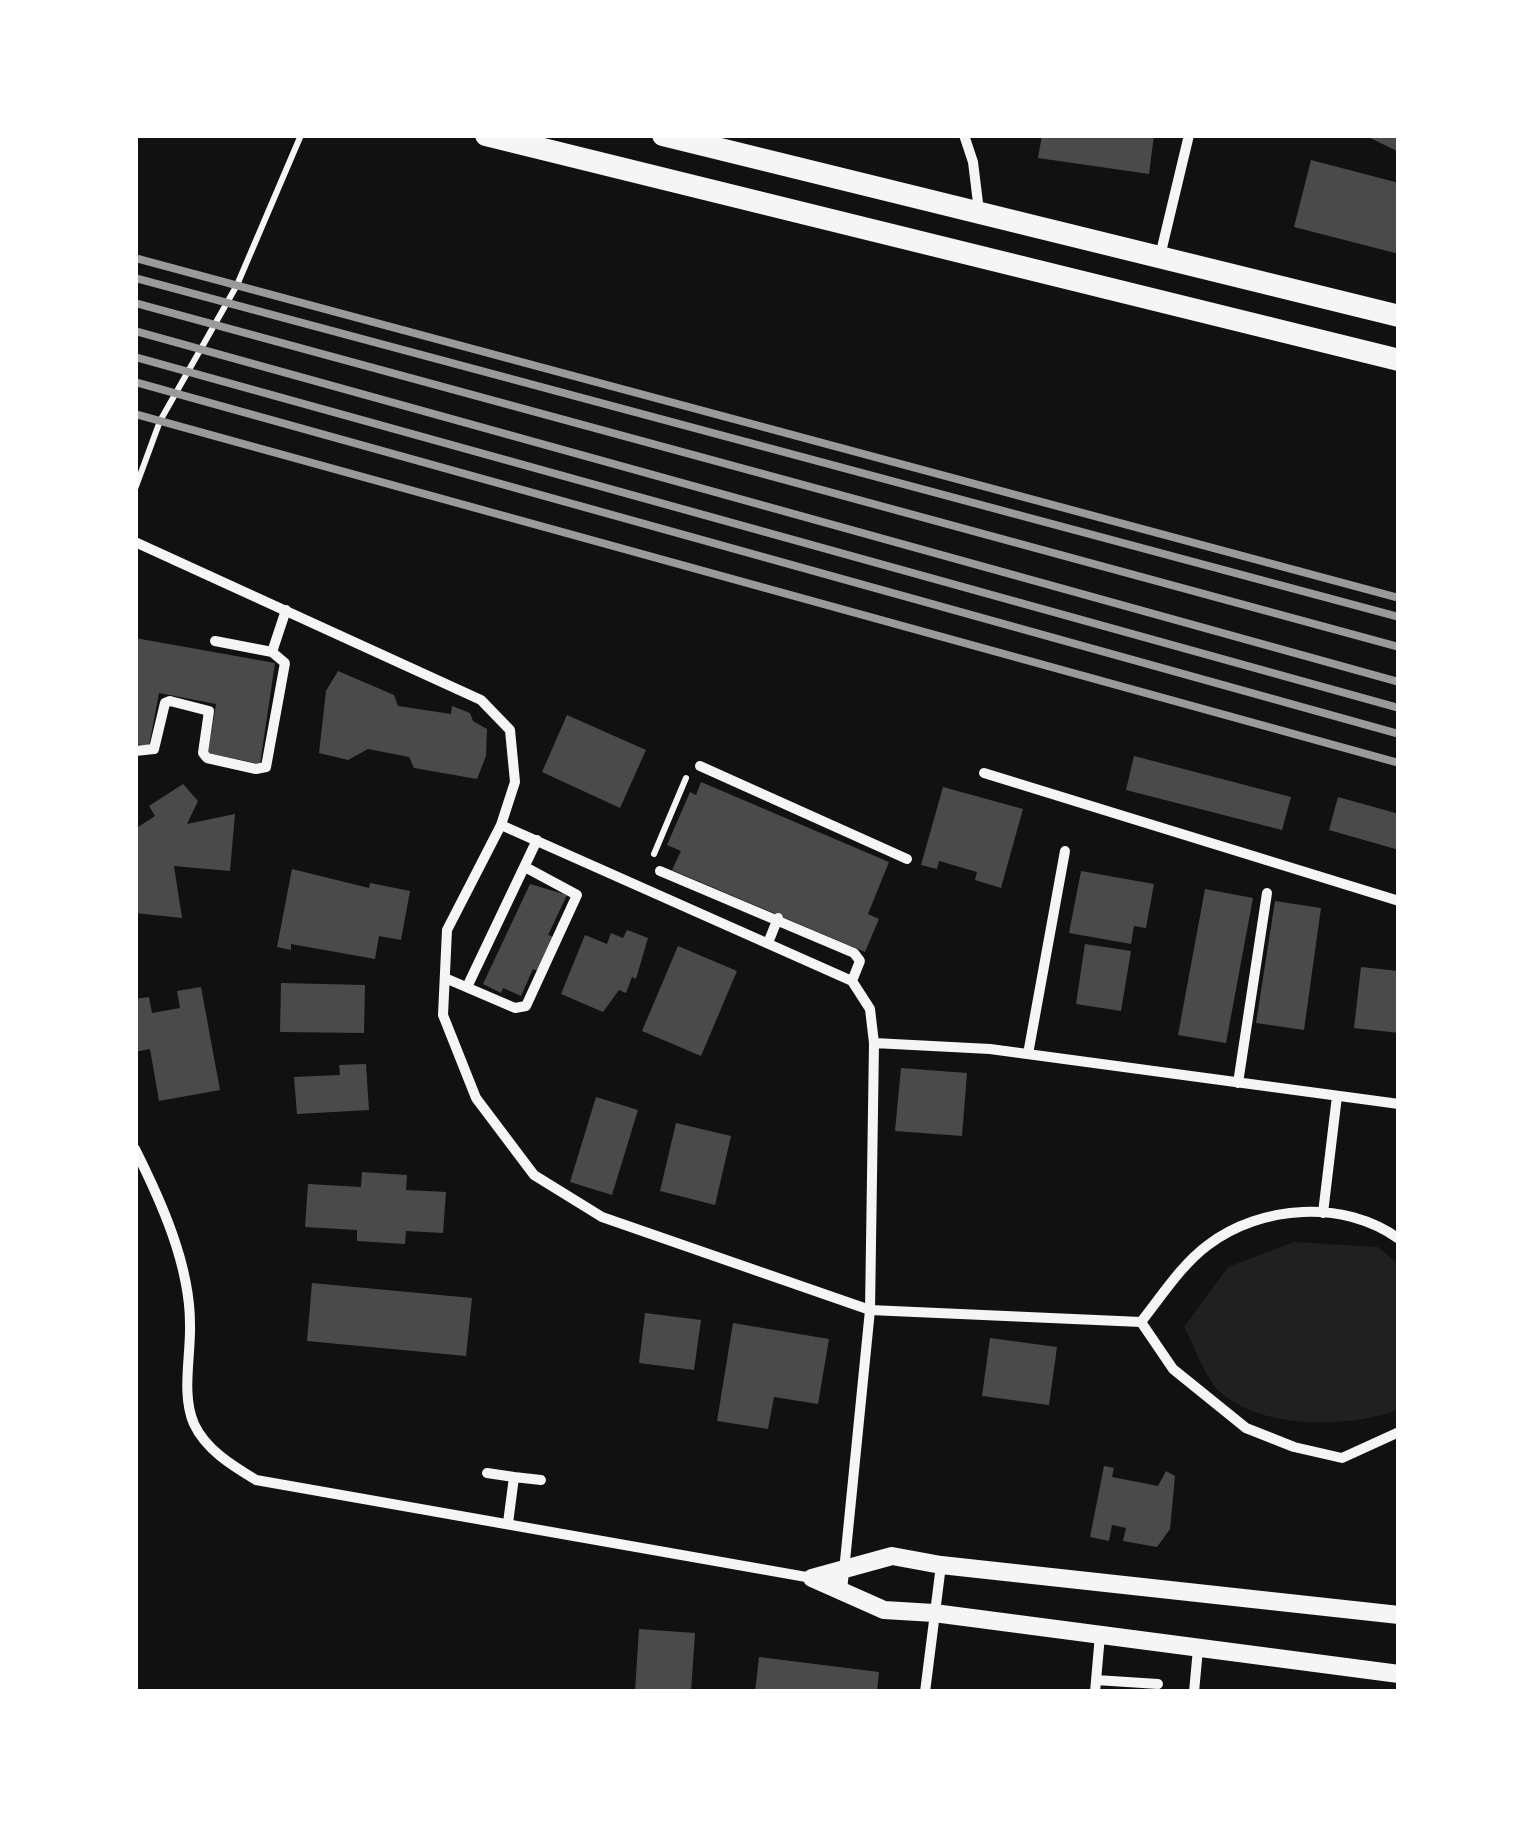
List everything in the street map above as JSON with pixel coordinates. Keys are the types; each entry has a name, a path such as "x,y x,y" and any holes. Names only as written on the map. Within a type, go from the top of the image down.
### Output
{"main road":[{"path":"486,135 1399,360"},
{"path":"663,135 1399,316"}],"street":[{"path":"964,135 973,162 979,212"},
{"path":"1160,257 1189,135"},
{"path":"135,542 482,700 510,730 515,782 501,824 448,930 442,1015 476,1098 534,1175 602,1217 870,1310 1141,1322"},
{"path":"272,652 286,610"},
{"path":"135,752 154,750 165,703 170,701 208,711 203,753 207,758 256,769 266,767 285,663 272,652 214,641"},
{"path":"700,766 816,822 907,859"},
{"path":"984,773 1399,902"},
{"path":"501,824 852,980 870,1009 874,1044 870,1310 842,1591"},
{"path":"467,987 537,840"},
{"path":"1028,1054 1065,850"},
{"path":"445,978 514,1008 526,1006 577,895 525,867"},
{"path":"660,870 858,954 860,960 852,980"},
{"path":"1238,1083 1267,893"},
{"path":"768,943 778,919"},
{"path":"874,1044 1028,1054 1399,1104"},
{"path":"1323,1213 1337,1096"},
{"path":"135,1149 176,1246 190,1321 186,1374 194,1424 224,1461 256,1480 812,1578 884,1610 934,1612 1399,1674"},
{"path":"1141,1322 1205,1246 1242,1224 1292,1212 1323,1213 1381,1226 1399,1238"},
{"path":"1141,1322 1172,1369 1246,1428 1294,1447 1342,1458 1399,1432"},
{"path":"487,1473 540,1480"},
{"path":"508,1523 514,1476"},
{"path":"812,1578 892,1556 941,1565 1399,1615"},
{"path":"925,1692 941,1565"},
{"path":"1100,1635 1096,1686 1158,1684"},
{"path":"1194,1692 1198,1649"}],"path":[{"path":"135,489 160,421 238,285 301,135"},
{"path":"660,870 652,858 690,768 700,766"}],"shaded area":[{"path":"1294,1242 1378,1247 1399,1265 1399,1409 1356,1420 1280,1419 1236,1403 1218,1390 1208,1376 1184,1327 1228,1267"}],"building":[{"path":"1042,135 1154,135 1149,174 1038,158"},
{"path":"1364,135 1399,135 1399,152"},
{"path":"1311,160 1399,183 1399,254 1294,227"},
{"path":"135,638 275,663 260,764 208,753 216,704 159,693 149,746 135,744"},
{"path":"338,671 394,695 398,706 451,714 452,706 470,713 473,721 487,729 486,756 477,779 414,768 409,757 368,749 348,760 319,753 326,691"},
{"path":"567,715 646,750 620,808 542,772"},
{"path":"1134,756 1291,797 1282,830 1126,790"},
{"path":"701,782 889,862 868,914 879,919 865,952 672,870 681,851 667,845 690,792 696,795"},
{"path":"183,784 198,801 187,824 235,814 230,871 174,866 182,918 135,913 135,829 155,816 149,806"},
{"path":"943,787 1023,809 1001,888 975,880 977,872 939,861 937,869 921,865"},
{"path":"1338,797 1399,814 1399,850 1329,830"},
{"path":"292,869 369,888 370,883 410,891 401,940 379,936 375,959 291,944 291,950 277,947"},
{"path":"1081,871 1154,884 1146,928 1134,926 1131,944 1069,933"},
{"path":"530,884 567,895 548,935 556,938 541,972 533,969 521,996 503,988 501,993 483,984"},
{"path":"1205,889 1253,898 1226,1043 1178,1035"},
{"path":"1275,901 1321,908 1304,1030 1256,1023"},
{"path":"627,930 648,938 636,979 632,977 626,993 619,990 603,1012 561,994 585,935 607,944 611,933 623,938"},
{"path":"1085,944 1131,951 1121,1011 1076,1004"},
{"path":"678,946 737,971 701,1056 642,1031"},
{"path":"1361,967 1399,971 1399,1033 1354,1028"},
{"path":"281,983 365,985 364,1033 280,1032"},
{"path":"201,987 220,1090 159,1101 150,1049 135,1052 135,999 149,997 152,1013 180,1008 177,991"},
{"path":"366,1064 369,1110 297,1114 294,1077 340,1075 339,1065"},
{"path":"901,1068 967,1073 962,1136 895,1131"},
{"path":"596,1097 638,1110 612,1195 570,1182"},
{"path":"676,1123 731,1136 715,1205 660,1191"},
{"path":"362,1172 407,1175 406,1190 446,1192 443,1233 406,1231 405,1244 357,1241 357,1230 305,1227 308,1184 361,1187"},
{"path":"312,1283 472,1298 466,1356 307,1341"},
{"path":"645,1313 701,1320 694,1370 639,1363"},
{"path":"733,1323 829,1339 818,1404 774,1397 768,1429 717,1421"},
{"path":"990,1338 1057,1347 1049,1405 982,1396"},
{"path":"1104,1466 1114,1468 1112,1477 1158,1486 1166,1471 1175,1476 1170,1529 1157,1547 1123,1541 1126,1528 1112,1525 1109,1541 1090,1537"},
{"path":"639,1629 695,1633 691,1692 635,1692"},
{"path":"759,1657 879,1672 877,1692 755,1692"}],"railway":[{"path":"135,258 1399,598"},
{"path":"135,278 1399,617"},
{"path":"135,303 1399,647"},
{"path":"135,331 1399,682"},
{"path":"135,357 1399,708"},
{"path":"135,382 1399,734"},
{"path":"135,414 1399,763"}]}
